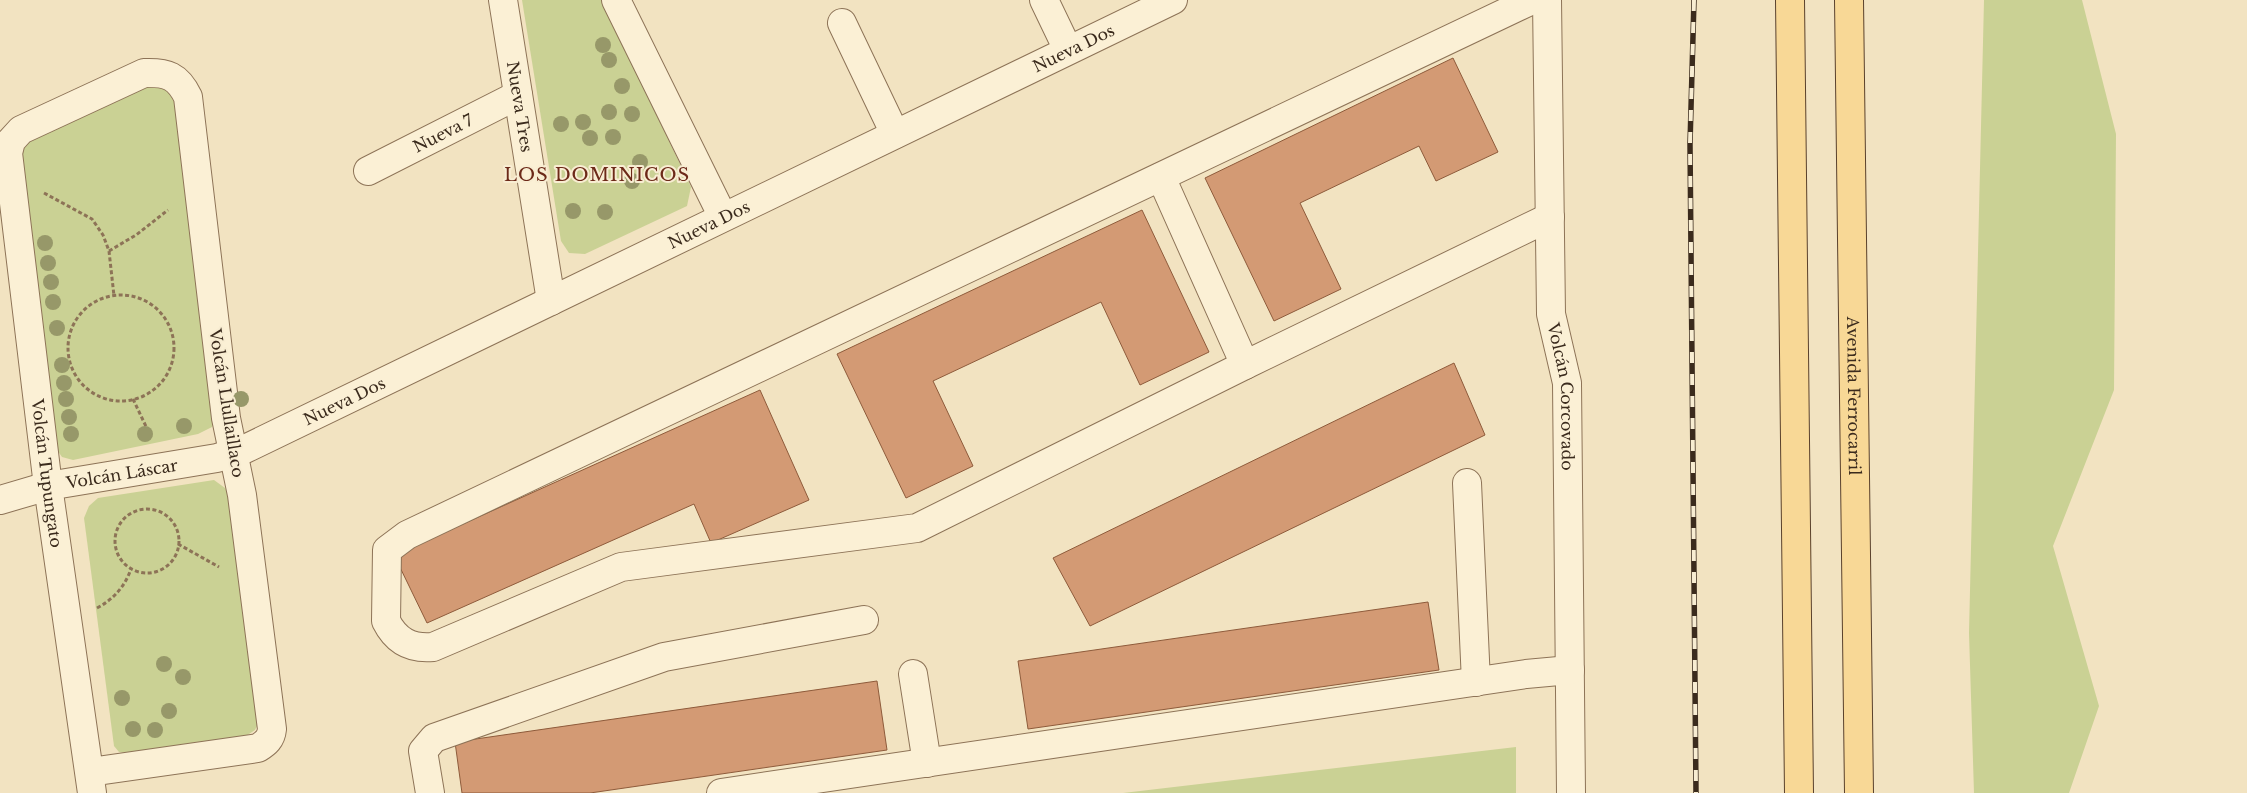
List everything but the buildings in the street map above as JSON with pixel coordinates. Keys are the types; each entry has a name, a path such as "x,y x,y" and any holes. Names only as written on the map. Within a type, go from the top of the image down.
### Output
{"main road":[{"path":"1790,0 1800,793"},
{"name":"Avenida Ferrocarril","path":"1849,0 1859,793"}],"street":[{"name":"Nueva Tres","path":"504,0 551,301"},
{"path":"616,0 723,217"},
{"path":"1044,0 1068,50"},
{"name":"Nueva Dos","path":"239,452 1174,0"},
{"path":"1532,0 407,535 387,550 386,621 395,635 408,645 420,648 433,647 621,567 917,528 1550,217"},
{"name":"Volcán Corcovado","path":"1547,0 1551,314 1567,384 1571,793"},
{"path":"842,23 895,134"},
{"name":"Volcán Llullaillaco","path":"8,153 11,141 21,130 144,73 159,72 173,77 182,86 188,97 226,418 239,452 242,495 271,718 271,736 266,743 258,748 91,783"},
{"name":"Nueva 7","path":"368,172 518,95"},
{"name":"Volcán Tupungato","path":"8,153 48,486 91,783"},
{"path":"1161,177 1246,365"},
{"name":"Volcán Láscar","path":"0,500 48,486 160,468 239,452"},
{"path":"1467,483 1476,682"},
{"path":"430,793 423,751 434,738 664,658 864,620"},
{"path":"721,793 1476,682 1570,670"},
{"path":"913,674 927,763"}],"path":[{"path":"12,185 52,195 92,219 103,235 109,251 114,296"},
{"path":"109,251 136,235 199,190"},
{"path":"124,295 141,299 157,309 168,323 174,340 173,358 167,374 156,389 141,397 124,401 107,399 91,392 79,381 71,366 68,349 71,332 78,317 90,305 106,297 114,296 124,295"},
{"path":"133,399 147,426 160,468"},
{"path":"147,509 167,516 174,524 178,534 176,554 170,563 162,569 152,572 141,572 131,569 123,562 115,544 116,533 120,523 137,511 147,509"},
{"path":"68,623 102,606 117,594 126,583 131,569"}],"green space":[{"path":"522,0 602,0 691,187 687,206 585,254 569,253 561,241"},
{"path":"1984,0 2082,0 2116,134 2114,390 2053,546 2099,706 2069,793 1974,793 1969,633"},
{"path":"150,81 162,84 174,96 216,416 212,427 198,434 73,460 62,457 55,447 20,146"},
{"path":"214,480 225,488 232,499 261,718 255,730 246,736 125,753 119,752 114,746 84,518 89,506 98,498"},
{"path":"1516,747 1516,793 1123,793"}],"railway":[{"path":"1694,0 1690,144 1696,793"}],"district":[{"name":"LOS DOMINICOS","path":"597,175"}]}
